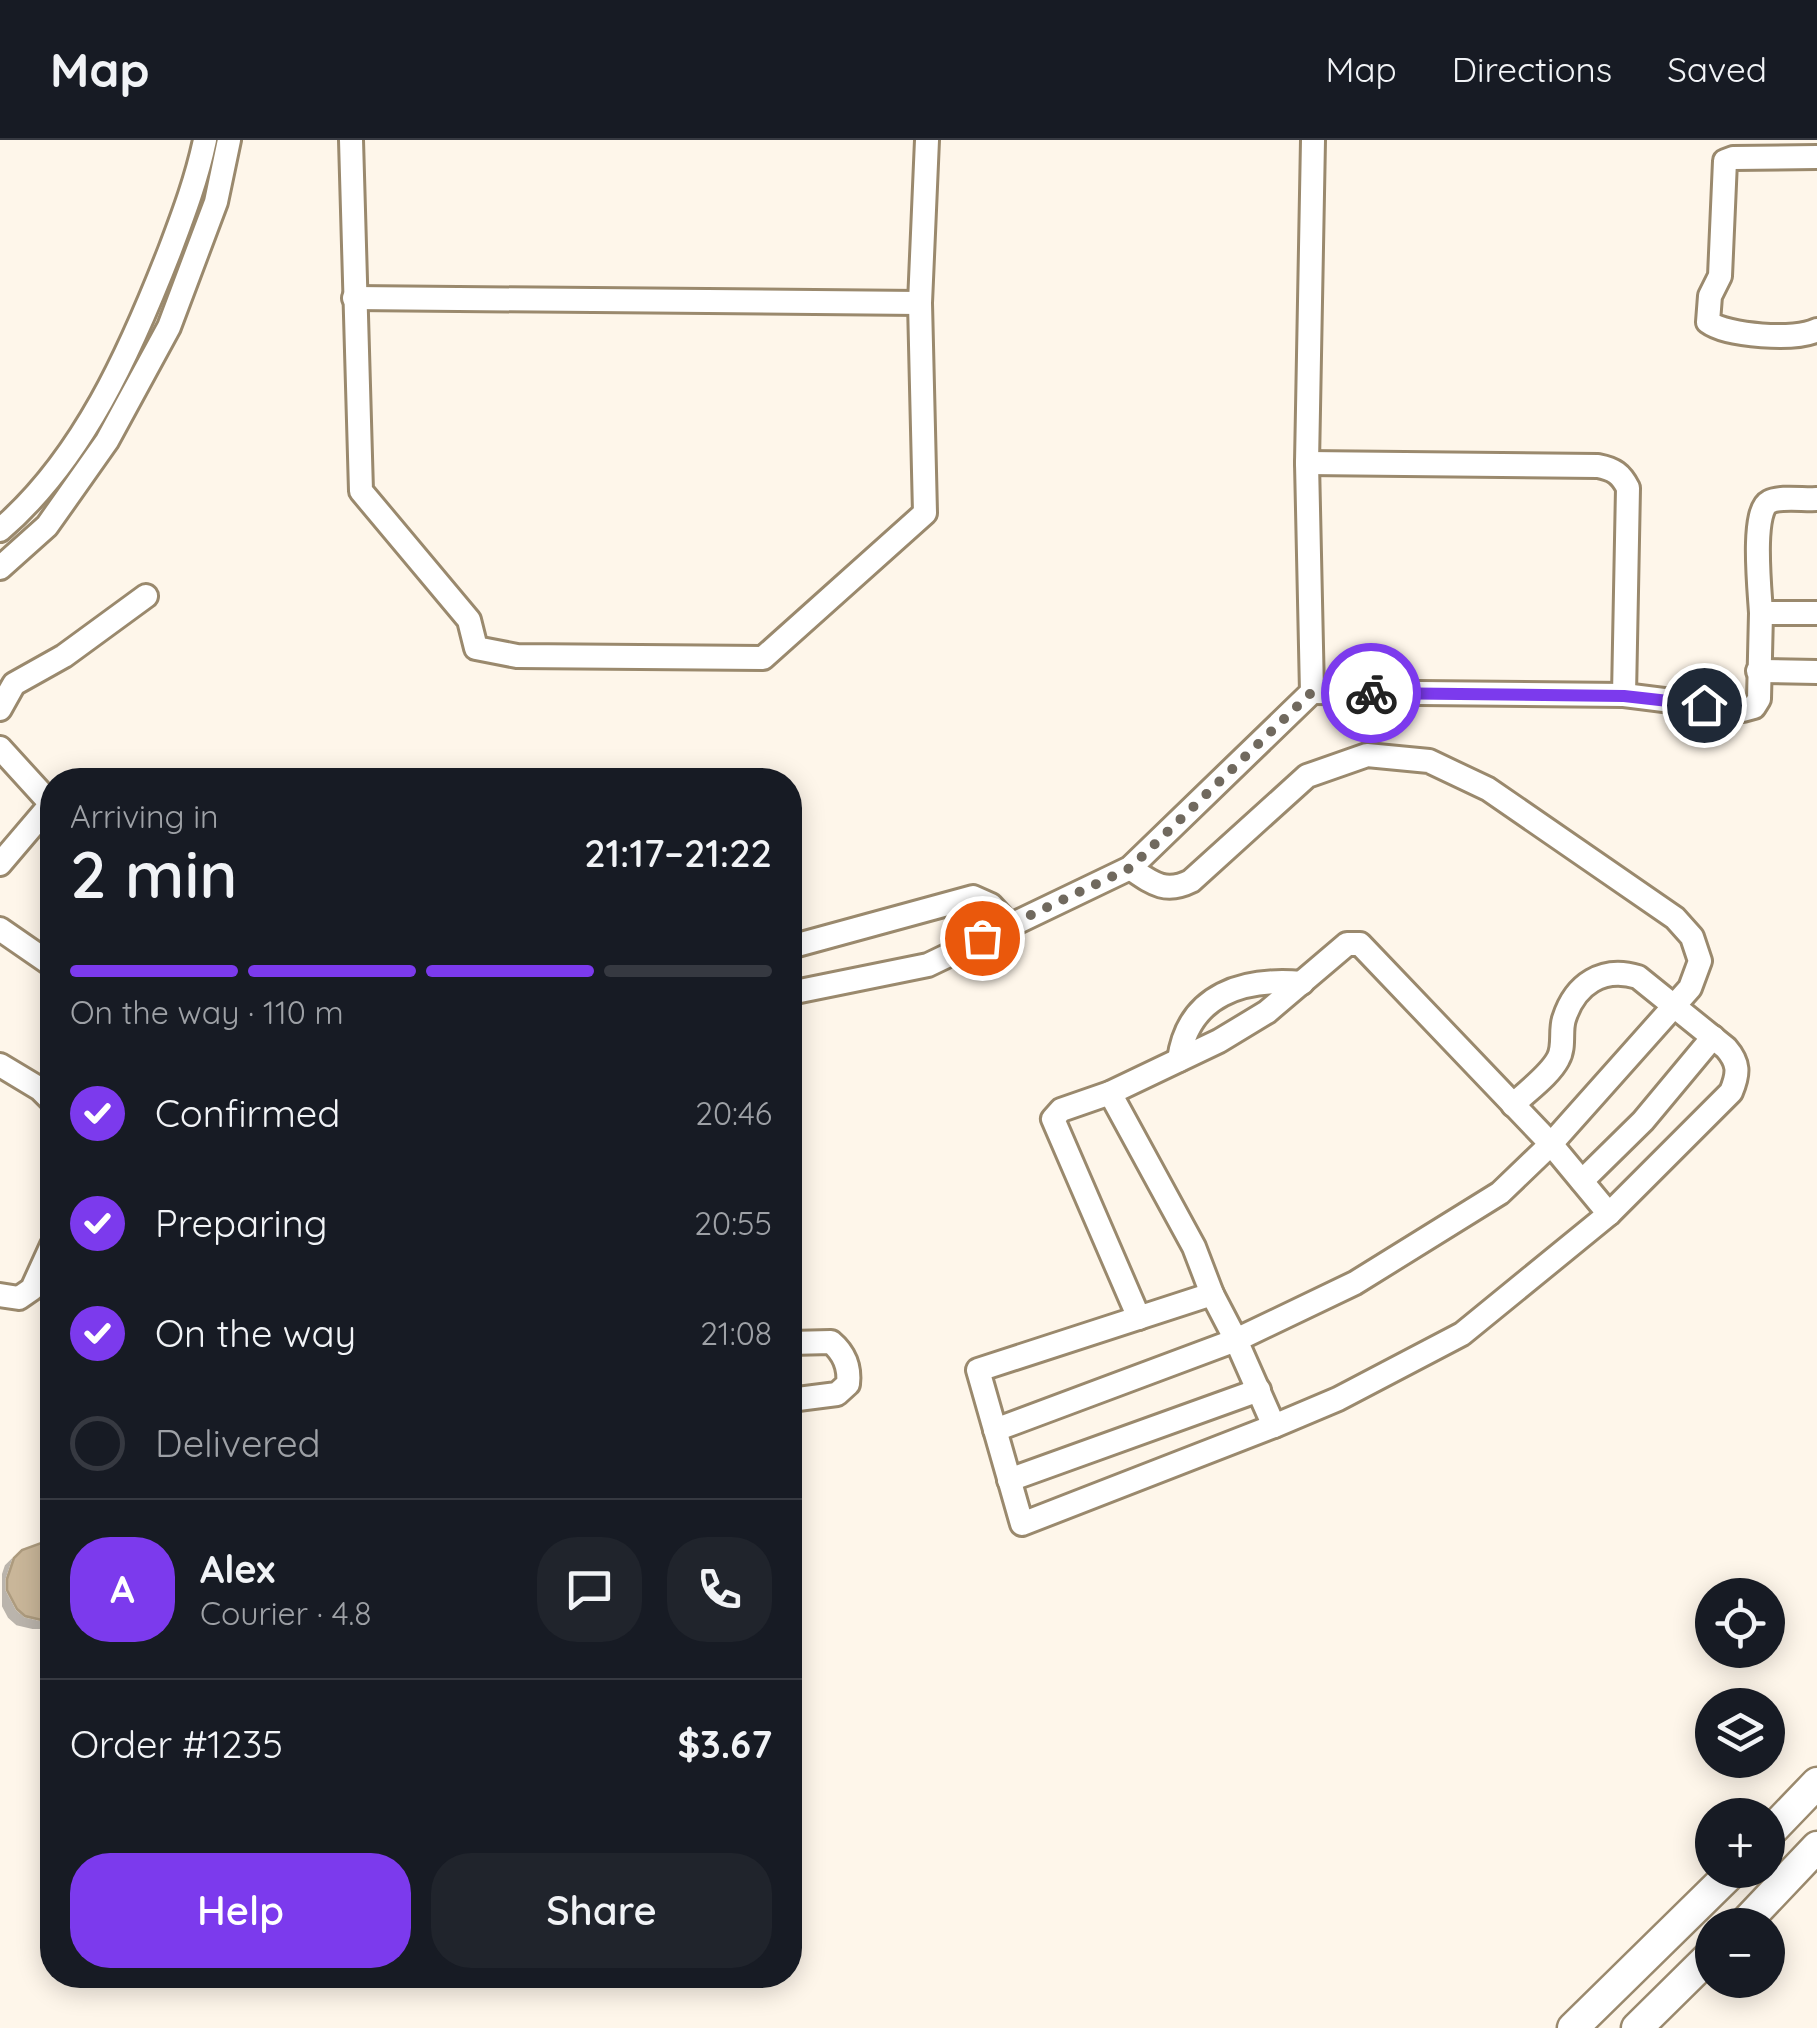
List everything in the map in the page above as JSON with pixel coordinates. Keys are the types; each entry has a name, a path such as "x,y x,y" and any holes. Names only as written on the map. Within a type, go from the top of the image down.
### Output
{"main road":[{"path":"1785,1816 1817,1782"},
{"path":"1758,1908 1817,1847"},
{"path":"1573,2028 1716,1888"},
{"path":"1636,2028 1695,1971"}],"street":[{"path":"0,530 28,506 90,420 148,307 198,177 205,140"},
{"path":"0,568 47,526 108,442 170,326 216,202 229,140"},
{"path":"351,140 361,491 469,620 476,648 536,656 763,658 925,512 920,303 927,140"},
{"path":"1312,692 1306,463 1313,140"},
{"path":"1817,157 1724,161 1720,276 1707,307 1708,322 1734,333 1804,335 1817,330"},
{"path":"354,298 920,303"},
{"path":"1306,463 1598,466 1611,468 1622,476 1628,488 1624,696"},
{"path":"802,990 928,964 1130,868 1312,692 1624,696 1743,710 1754,707 1759,699 1758,524 1762,508 1770,500 1817,500"},
{"path":"0,709 14,684 64,656 146,596"},
{"path":"1761,613 1817,613"},
{"path":"1758,671 1817,672"},
{"path":"0,748 40,791"},
{"path":"995,1430 1236,1340 1354,1283 1484,1204 1551,1144 1690,988 1700,960 1692,937 1675,918 1488,788 1430,761 1367,755 1307,776 1191,881 1177,888 1159,888 1130,868"},
{"path":"0,864 40,818"},
{"path":"802,944 973,897 991,905 1010,926"},
{"path":"0,929 40,957"},
{"path":"1139,1318 1053,1120 1061,1110 1110,1094 1267,1012 1347,944 1360,944 1551,1144 1609,1214"},
{"path":"1212,1294 978,1370 1022,1524 1274,1426 1462,1334 1609,1214 1731,1092 1738,1076 1737,1060 1638,977 1622,972 1601,973 1578,994 1564,1020 1559,1058 1513,1105"},
{"path":"1179,1060 1186,1032 1204,1008 1237,986 1264,981 1302,983"},
{"path":"1582,1181 1643,1121 1713,1037"},
{"path":"0,1065 40,1083"},
{"path":"1110,1094 1194,1247 1274,1426"},
{"path":"0,1296 19,1298 32,1289 40,1271"},
{"path":"802,1343 830,1342 841,1351 849,1374 848,1384 837,1394 802,1398"},
{"path":"1009,1480 1258,1390"}],"building":[{"path":"40,1543 40,1620 25,1616 17,1609 7,1590 14,1558 22,1550"}],"way so far":[{"path":"982,938 1130,868 1312,692 1371,693"}],"route":[{"path":"1371,693 1624,696 1704,705"}]}
